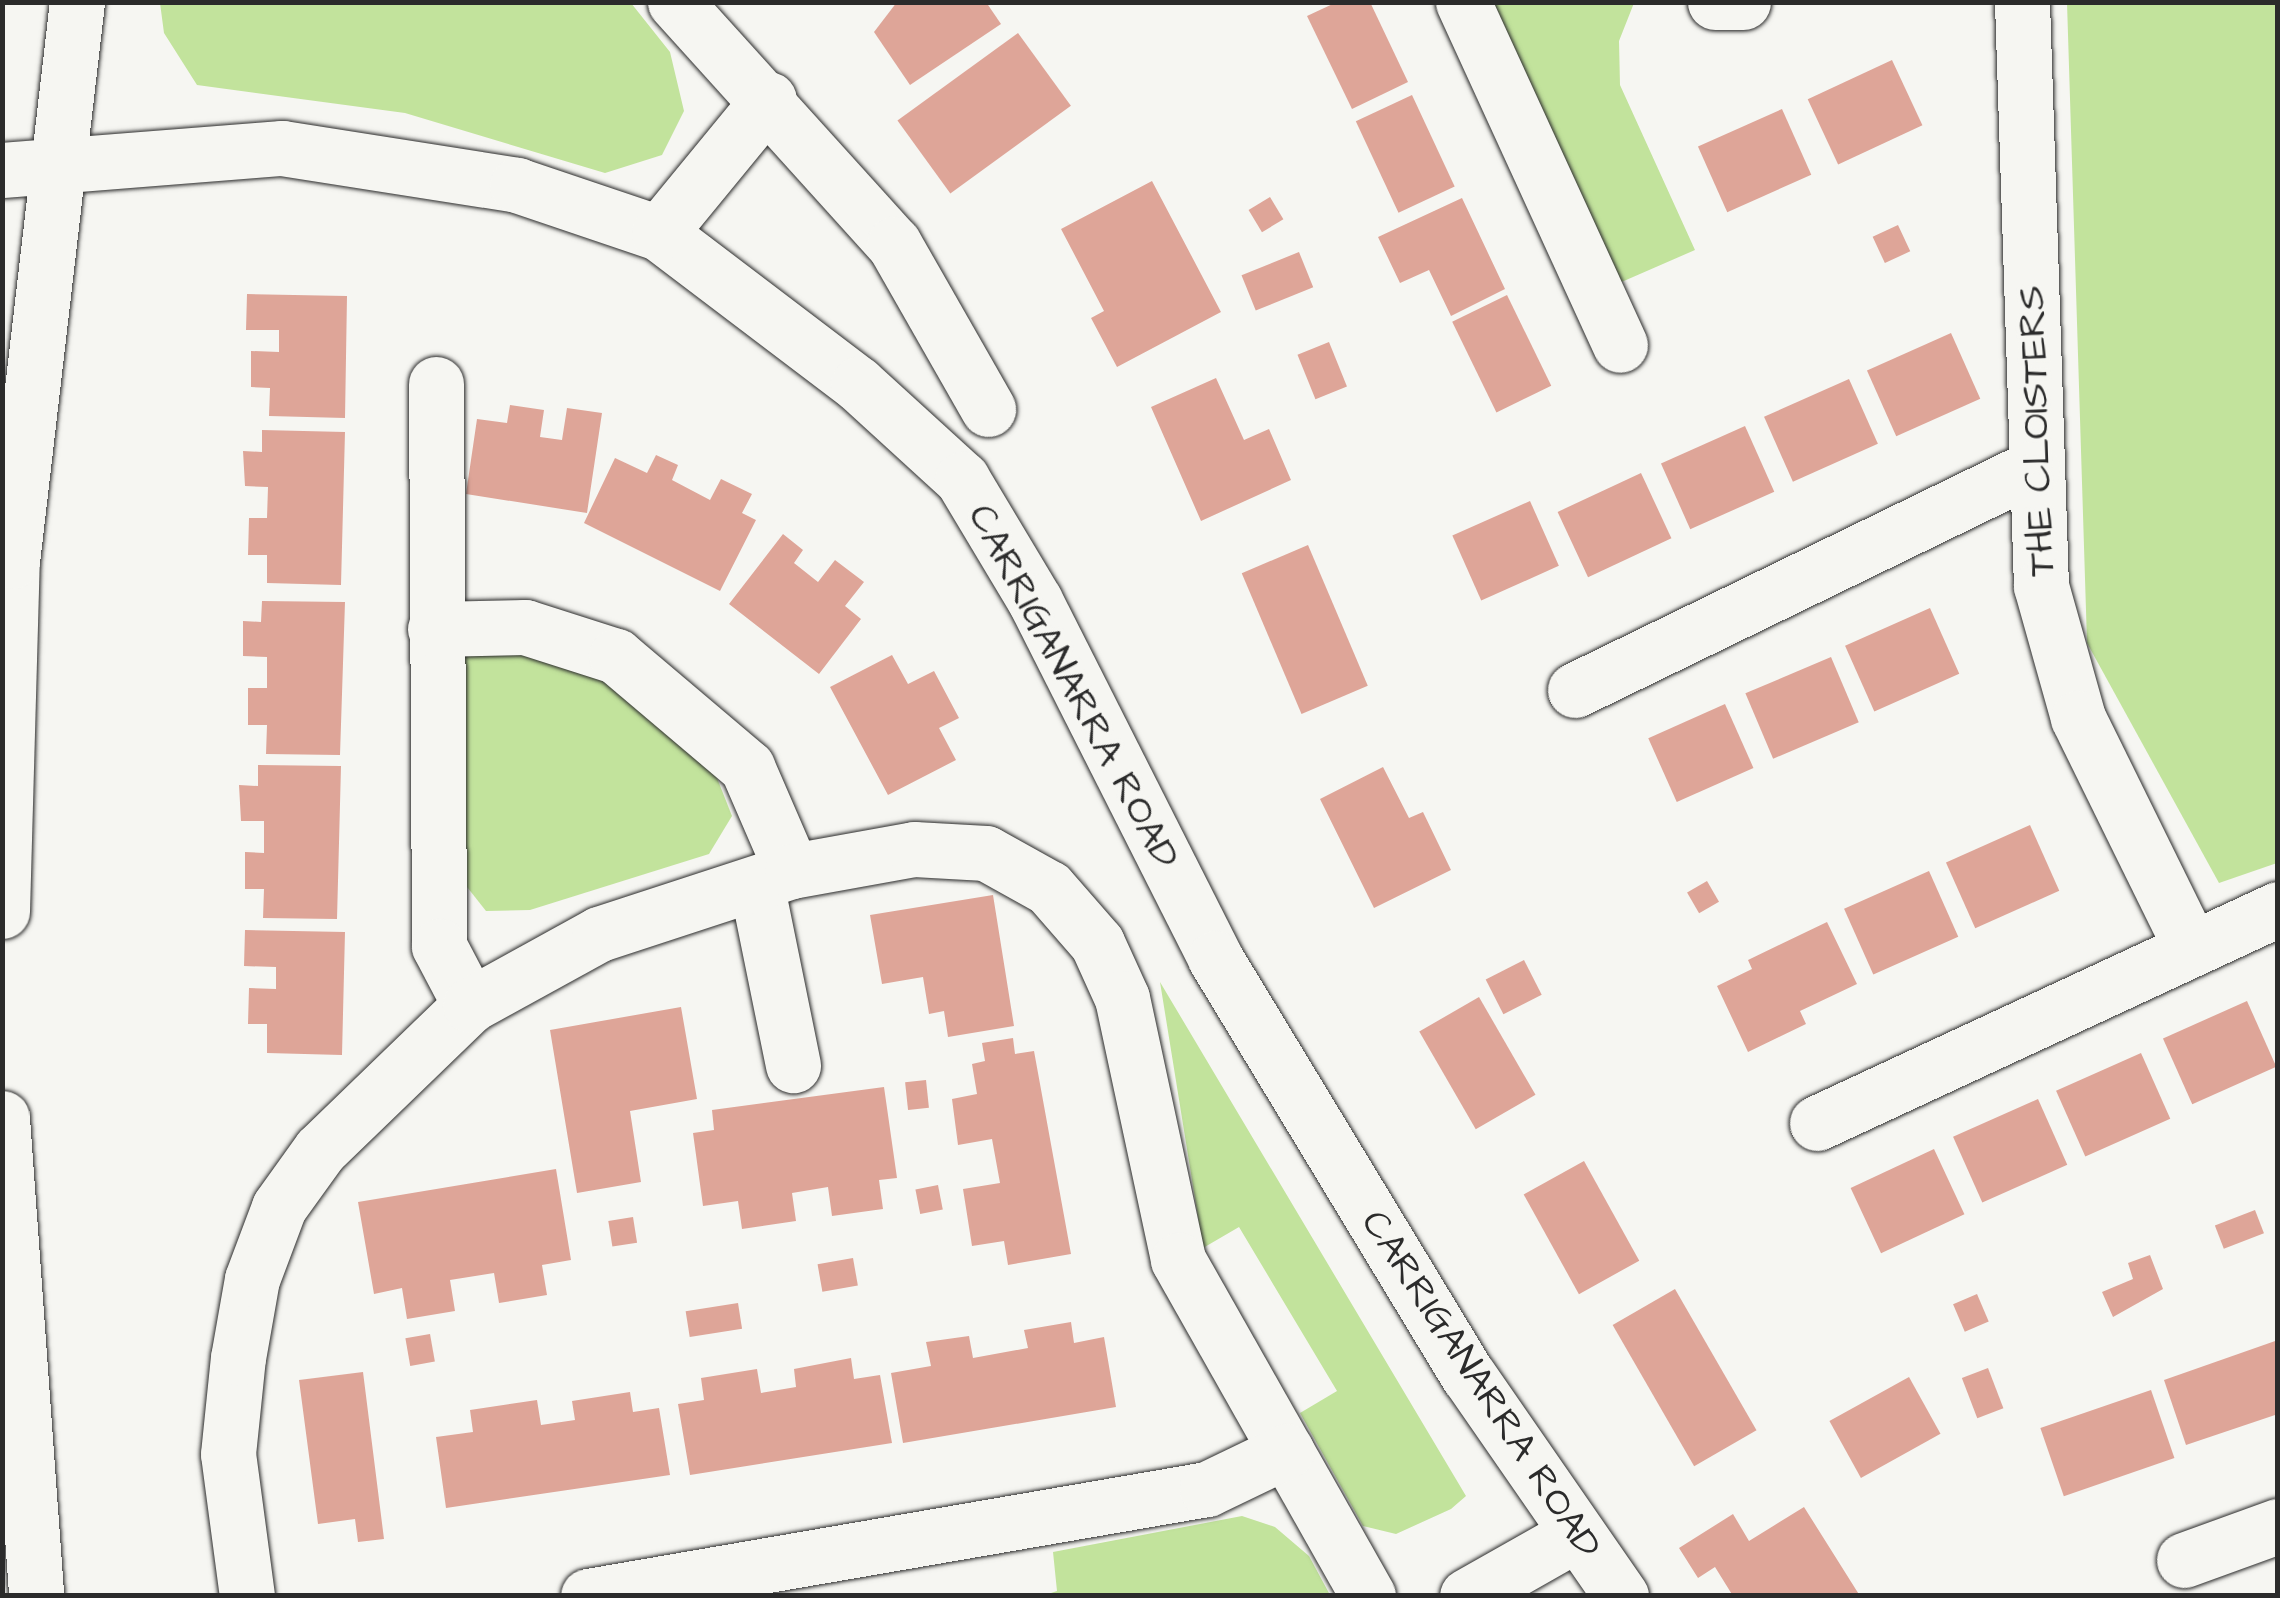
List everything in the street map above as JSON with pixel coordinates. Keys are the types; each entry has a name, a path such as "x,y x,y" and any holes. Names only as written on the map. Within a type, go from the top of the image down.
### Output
{"street":[{"path":"2,912 28,170 78,2"},
{"path":"676,2 768,99 894,244 988,408"},
{"path":"1463,2 1620,345"},
{"path":"1715,2 1743,2"},
{"name":"THE CLOISTERS","path":"2022,2 2032,468 2041,586 2078,718 2191,948"},
{"path":"660,233 768,99"},
{"name":"CARRIGANARRA ROAD","path":"28,170 282,148 517,185 660,233 804,339 962,479 1035,601 1215,958 1572,1536 1622,1596"},
{"path":"436,384 434,629 439,946 470,1005"},
{"path":"1574,690 2032,468"},
{"path":"434,629 525,627 616,656 747,767 774,880 793,1065"},
{"path":"247,1596 228,1454 252,1279 280,1207 320,1150 470,1005 599,934 774,880 914,849 986,853 1049,888 1097,943 1122,998 1178,1260 1368,1596"},
{"path":"1817,1123 2278,909"},
{"path":"2,1118 36,1596"},
{"path":"588,1596 1207,1489 1286,1450"},
{"path":"2184,1560 2278,1526"},
{"path":"1466,1596 1572,1536"}],"green space":[{"path":"160,3 631,3 670,52 684,111 662,155 605,173 405,113 197,85 164,33"},
{"path":"1489,3 1634,3 1619,41 1620,85 1695,250 1617,284"},
{"path":"2067,3 2277,3 2277,863 2219,883 2087,643"},
{"path":"532,644 618,683 715,773 732,816 709,854 530,910 486,911 452,868 452,655"},
{"path":"1160,982 1466,1496 1451,1509 1396,1534 1363,1526 1300,1413 1337,1391 1239,1227 1203,1248"},
{"path":"1242,1516 1275,1527 1309,1556 1330,1595 1045,1595 1057,1591 1053,1552"}],"building":[{"path":"897,2 986,2 1001,24 910,85 874,32"},
{"path":"1337,2 1370,2 1408,82 1352,109 1307,16"},
{"path":"1018,33 1071,106 950,193 897,121"},
{"path":"1892,60 1922,125 1838,165 1808,99"},
{"path":"1412,95 1455,187 1398,213 1356,121"},
{"path":"1782,109 1811,175 1727,212 1698,146"},
{"path":"1152,181 1221,312 1117,367 1091,318 1104,311 1061,229"},
{"path":"1270,197 1283,219 1262,232 1249,210"},
{"path":"1462,198 1505,289 1451,316 1429,270 1400,283 1378,237"},
{"path":"1898,225 1910,251 1885,263 1873,237"},
{"path":"1299,252 1313,287 1256,310 1242,275"},
{"path":"247,294 347,296 345,418 269,416 270,388 251,387 251,351 279,352 279,330 246,330"},
{"path":"1507,295 1551,386 1496,413 1452,322"},
{"path":"1951,333 1980,399 1896,436 1867,370"},
{"path":"1329,342 1347,387 1315,399 1297,355"},
{"path":"1216,378 1244,440 1269,429 1291,480 1201,521 1151,407"},
{"path":"1849,379 1878,444 1793,482 1764,417"},
{"path":"510,405 544,410 540,437 562,440 567,408 602,413 587,513 466,494 477,419 507,423"},
{"path":"1745,426 1774,492 1690,529 1661,463"},
{"path":"262,430 345,432 341,585 267,583 267,555 248,555 249,518 267,518 268,487 245,486 243,451 262,452"},
{"path":"656,455 678,465 672,480 710,500 721,479 752,494 742,513 756,520 720,591 584,523 615,458 647,473"},
{"path":"1641,473 1671,538 1588,577 1558,512"},
{"path":"1530,501 1559,566 1481,600 1452,536"},
{"path":"783,534 803,550 794,563 818,582 835,560 864,582 845,606 861,619 819,674 729,604"},
{"path":"1308,545 1368,686 1302,714 1242,573"},
{"path":"262,601 345,602 340,755 266,754 267,725 248,725 248,688 267,688 267,657 243,656 243,621 261,622"},
{"path":"1930,608 1959,674 1874,712 1845,646"},
{"path":"892,655 908,684 934,671 959,718 939,728 956,760 888,795 830,687"},
{"path":"1831,657 1859,722 1773,759 1745,693"},
{"path":"1725,704 1753,768 1677,802 1648,738"},
{"path":"258,765 341,766 337,919 263,918 264,889 245,889 245,852 264,853 264,821 241,821 239,785 258,786"},
{"path":"1383,767 1409,818 1423,812 1451,870 1374,908 1320,799"},
{"path":"2030,825 2059,891 1975,928 1946,862"},
{"path":"1929,871 1958,937 1873,975 1844,909"},
{"path":"1707,881 1719,902 1699,913 1687,892"},
{"path":"993,895 1014,1026 948,1037 944,1011 929,1014 923,977 882,984 870,915"},
{"path":"1827,922 1857,984 1800,1011 1806,1024 1748,1052 1717,986 1752,969 1748,960"},
{"path":"245,930 345,932 342,1055 267,1053 267,1024 248,1024 249,988 276,989 276,967 244,966"},
{"path":"1524,960 1542,995 1503,1014 1486,980"},
{"path":"1479,997 1536,1095 1476,1129 1419,1032"},
{"path":"2247,1001 2276,1067 2192,1104 2163,1038"},
{"path":"681,1007 697,1099 630,1111 641,1182 577,1193 550,1030"},
{"path":"1013,1038 1015,1054 1034,1051 1071,1254 1008,1265 1004,1241 972,1246 963,1189 1000,1183 992,1139 958,1145 952,1099 977,1094 972,1064 985,1061 982,1043"},
{"path":"2141,1053 2170,1119 2085,1157 2056,1091"},
{"path":"926,1080 929,1108 908,1110 905,1082"},
{"path":"884,1087 897,1178 879,1180 883,1209 832,1216 828,1187 792,1193 796,1221 742,1229 738,1201 703,1206 693,1133 714,1130 712,1110"},
{"path":"2038,1099 2067,1165 1982,1203 1953,1137"},
{"path":"1934,1149 1964,1214 1881,1253 1851,1188"},
{"path":"1584,1161 1639,1261 1579,1294 1524,1194"},
{"path":"556,1169 571,1260 542,1265 547,1295 499,1303 494,1273 450,1280 455,1311 407,1319 402,1288 374,1294 358,1202"},
{"path":"938,1185 943,1210 920,1214 915,1189"},
{"path":"2255,1210 2264,1233 2224,1249 2215,1225"},
{"path":"633,1217 637,1243 612,1247 608,1221"},
{"path":"2150,1255 2163,1289 2113,1317 2102,1292 2133,1279 2128,1263"},
{"path":"853,1258 858,1286 822,1292 818,1264"},
{"path":"1675,1289 1756,1430 1694,1466 1613,1325"},
{"path":"1977,1294 1989,1322 1965,1332 1953,1304"},
{"path":"738,1303 742,1329 690,1337 686,1311"},
{"path":"1071,1322 1074,1343 1104,1337 1116,1407 903,1443 891,1373 931,1366 926,1342 969,1336 973,1358 1028,1348 1024,1330"},
{"path":"430,1334 435,1362 410,1366 405,1338"},
{"path":"2278,1340 2278,1414 2186,1445 2164,1380"},
{"path":"851,1358 854,1379 880,1375 892,1443 690,1475 678,1404 704,1400 701,1378 757,1369 761,1393 796,1387 794,1369"},
{"path":"1988,1368 2003,1408 1977,1418 1962,1378"},
{"path":"363,1372 384,1539 358,1542 355,1519 318,1524 299,1380"},
{"path":"1909,1377 1941,1434 1861,1478 1829,1421"},
{"path":"2151,1390 2174,1458 2064,1496 2040,1428"},
{"path":"630,1392 633,1412 659,1408 670,1475 446,1508 436,1437 473,1432 470,1410 537,1400 541,1425 575,1420 572,1401"},
{"path":"1804,1507 1860,1596 1733,1596 1715,1567 1698,1578 1679,1548 1733,1514 1749,1541"}]}
